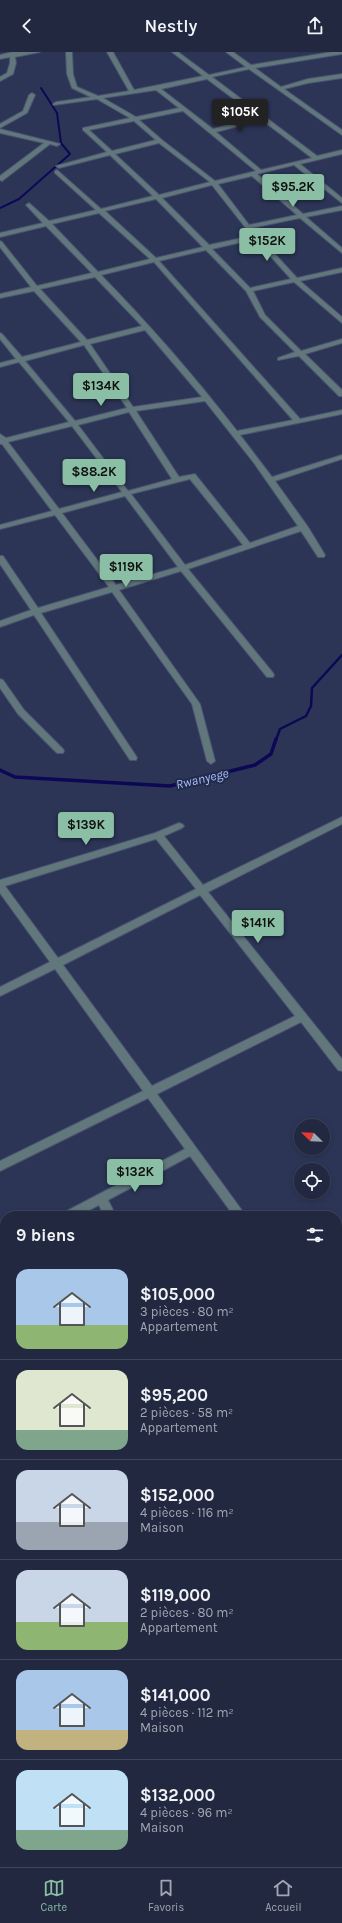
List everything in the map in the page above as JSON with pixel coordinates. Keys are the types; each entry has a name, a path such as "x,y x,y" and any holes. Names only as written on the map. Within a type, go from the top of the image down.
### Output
{"street":[{"path":"0,57 12,54 37,52"},
{"path":"69,52 70,74 75,88 99,98 135,119 160,141 213,182 247,227 296,281 342,321"},
{"path":"110,52 132,92"},
{"path":"175,52 316,158"},
{"path":"229,52 282,88 342,133"},
{"path":"289,52 298,60"},
{"path":"56,104 157,88 252,67 342,52"},
{"path":"0,79 10,74 13,63 12,54"},
{"path":"282,88 308,81 342,76"},
{"path":"332,78 337,82"},
{"path":"157,88 184,108 259,171"},
{"path":"0,126 25,112 32,95"},
{"path":"184,108 85,129 157,196 249,290 262,316 342,394"},
{"path":"212,131 263,118"},
{"path":"0,131 57,144"},
{"path":"160,141 58,169 155,260 298,421"},
{"path":"0,178 2,179 49,142"},
{"path":"0,235 102,211 213,182 342,152"},
{"path":"295,163 342,201"},
{"path":"252,173 342,251"},
{"path":"29,205 99,274 208,398 304,527 321,555"},
{"path":"247,227 342,208"},
{"path":"0,296 36,289 206,247 257,237"},
{"path":"0,243 36,289 87,344 176,479"},
{"path":"249,290 342,270"},
{"path":"0,365 87,344 147,327"},
{"path":"0,336 73,423 126,495 183,568 270,675"},
{"path":"280,359 342,342"},
{"path":"208,398 131,409 1,440 113,588 196,704 211,761"},
{"path":"236,434 342,412"},
{"path":"270,480 342,457"},
{"path":"0,527 126,495 176,479 192,476 248,546"},
{"path":"0,624 34,612 183,568 304,527"},
{"path":"0,558 34,612 133,758"},
{"path":"0,682 21,712 60,751"},
{"path":"0,992 342,820"},
{"path":"179,826 158,835 0,885 236,1211"},
{"path":"158,835 342,1067"},
{"path":"0,1166 149,1091 302,1017"},
{"path":"76,1211 192,1150"},
{"path":"101,1198 108,1211"}],"waterway":[{"path":"0,208 19,199 70,154 61,143 57,113 41,88"},
{"name":"Rwanyege","path":"276,740 280,729 306,716 311,706 312,688 342,655"},
{"name":"Rwanyege","path":"0,770 15,777 170,786 255,765 271,754 276,739"}]}
